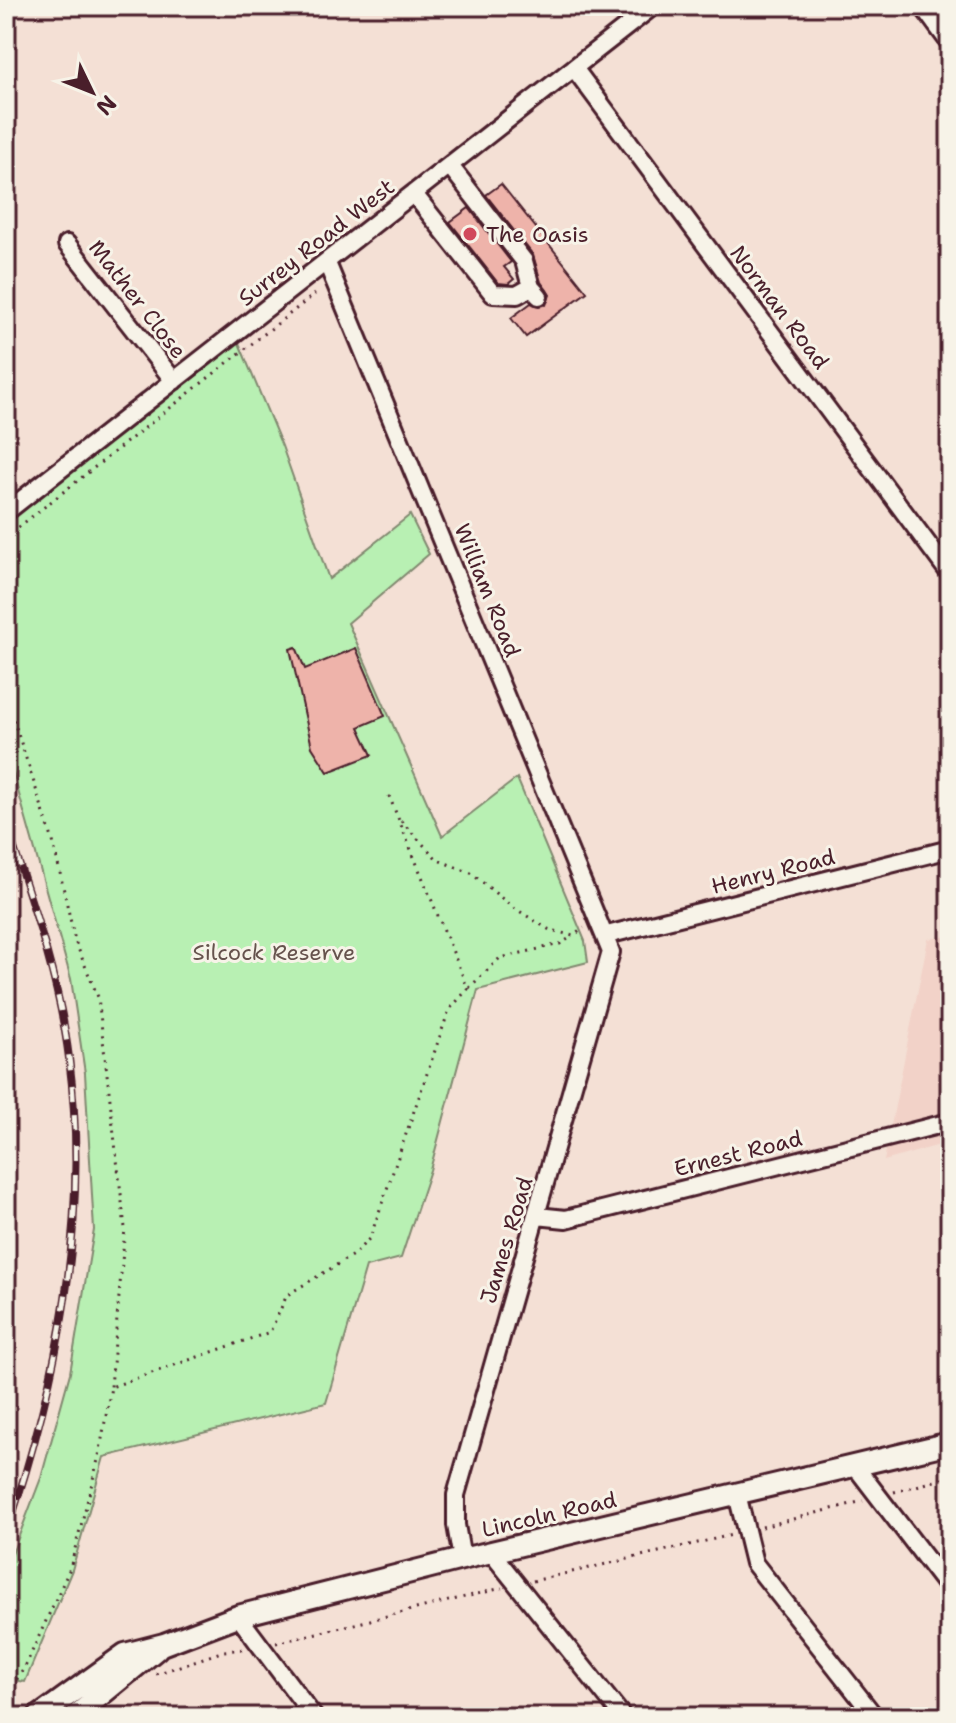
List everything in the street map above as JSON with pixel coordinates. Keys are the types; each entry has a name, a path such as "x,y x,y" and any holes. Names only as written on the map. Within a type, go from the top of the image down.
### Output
{"main road":[{"path":"925,6 950,40"},
{"name":"Lincoln Road","path":"38,1716 125,1654 164,1644 238,1616 462,1559 950,1443"},
{"name":"Lincoln Road","path":"74,1717 164,1644"}],"street":[{"name":"Surrey Road West","path":"6,512 653,6"},
{"name":"Norman Road","path":"574,68 950,574"},
{"path":"414,194 493,294 535,292 524,261 450,166"},
{"name":"Mather Close","path":"67,244 174,381"},
{"name":"William Road","path":"327,263 607,935"},
{"name":"Henry Road","path":"607,935 950,849"},
{"name":"James Road","path":"462,1559 456,1525 456,1495 608,971 611,952 607,935"},
{"name":"Ernest Road","path":"537,1216 566,1219 950,1122"},
{"path":"855,1466 950,1590"},
{"path":"737,1494 754,1563 875,1717"},
{"path":"491,1552 623,1717"},
{"path":"238,1616 314,1717"}],"path":[{"path":"6,537 315,294"},
{"path":"6,697 53,841 75,941 98,997 125,1228 111,1387 99,1456 70,1568 25,1667 9,1691 7,1717"},
{"path":"387,791 468,989"},
{"path":"399,819 438,860 471,873 511,906 548,929 573,936"},
{"path":"111,1387 270,1332 287,1295 365,1246 449,1010 500,958 560,944 600,918"}],"shaded area":[{"path":"950,936 950,1142 884,1161 928,939"}],"green space":[{"name":"Silcock Reserve","path":"239,343 282,446 329,579 410,515 429,554 348,623 442,836 517,778 585,941 588,962 478,990 430,1170 401,1258 366,1267 326,1403 104,1457 72,1570 25,1682 6,1679 6,1570 41,1478 70,1373 94,1230 85,1073 71,979 6,748 6,522"}],"building":[{"path":"501,184 587,292 526,337 511,318 531,303 546,305 550,295 541,282 533,255 486,195"},
{"path":"469,208 511,262 504,267 514,279 508,284 498,283 450,222"},
{"path":"296,647 305,669 356,648 385,716 359,727 372,755 328,772 312,747 290,649"}],"railway":[{"path":"6,824 43,940 64,1028 74,1119 75,1179 72,1240 54,1359 41,1418 6,1534"}],"place":[{"name":"The Oasis","path":"470,234"}]}
